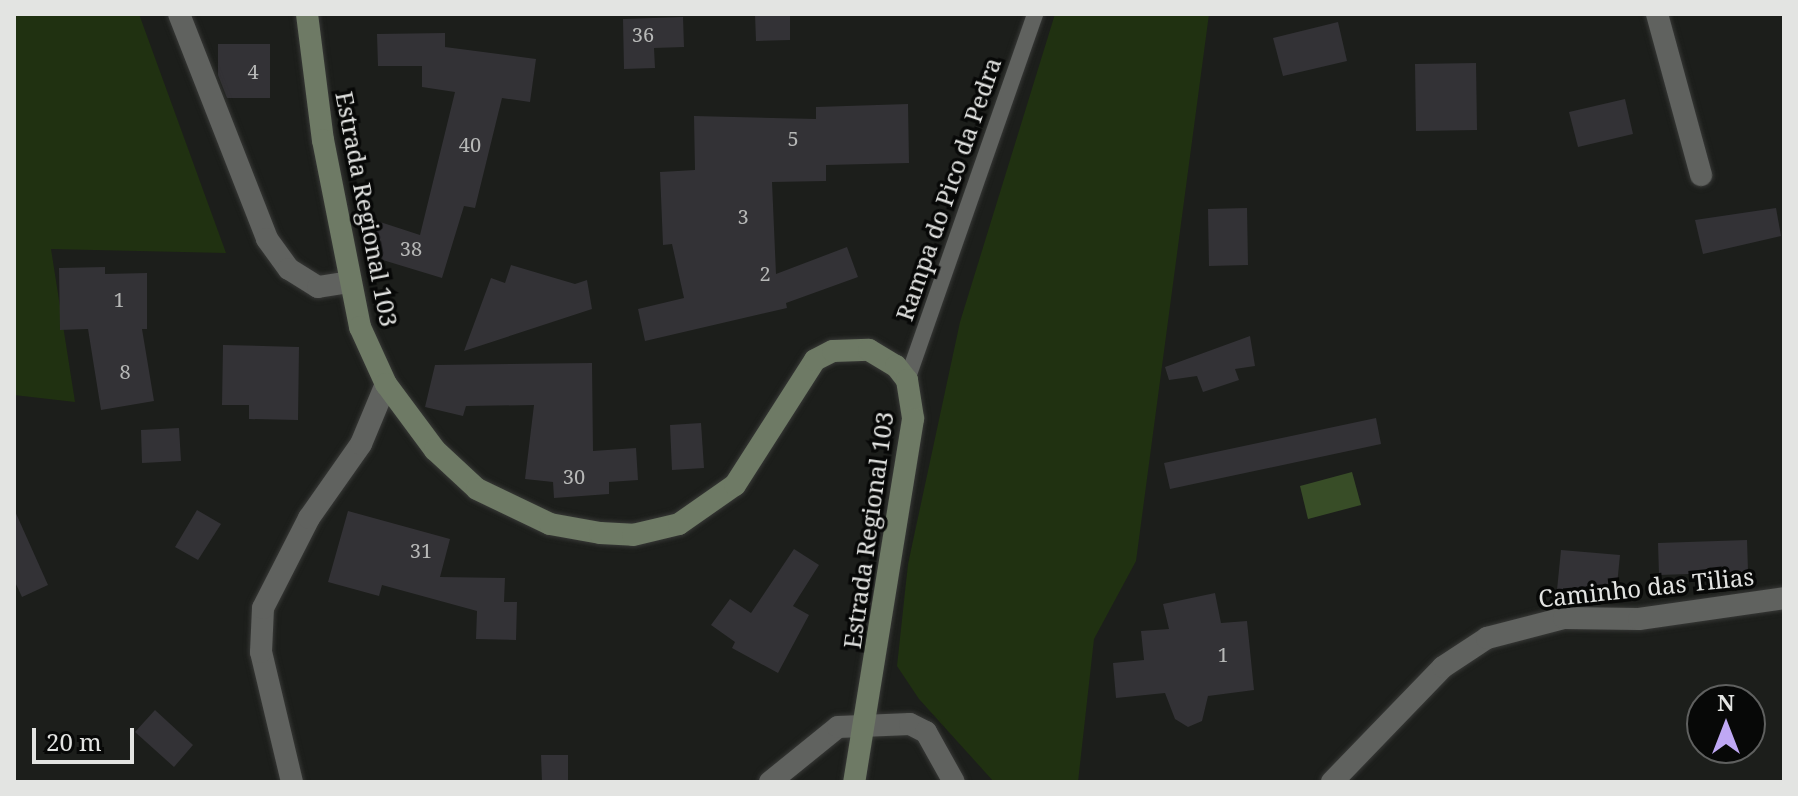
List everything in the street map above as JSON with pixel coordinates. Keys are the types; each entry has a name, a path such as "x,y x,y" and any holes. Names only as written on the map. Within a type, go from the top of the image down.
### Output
{"main road":[{"name":"Estrada Regional 103","path":"307,14 323,140 360,327 386,384 435,450 477,489 550,524 633,535 679,524 719,501 735,485 815,360 833,351 869,350 896,366 907,380 913,419 854,782"}],"street":[{"path":"179,14 267,239 289,269 318,287 350,282"},
{"path":"1657,14 1701,175"},
{"path":"292,782 259,627 269,594 309,518 361,444 386,384"},
{"name":"Caminho das Tilias","path":"1332,782 1443,667 1487,638 1564,618 1639,619 1784,598"},
{"path":"770,782 838,727 910,724 926,732 954,782"}],"lane":[{"name":"Rampa do Pico da Pedra","path":"907,380 1035,14"}],"shaded area":[{"path":"14,14 139,14 226,253 51,249 75,402 14,395"},
{"path":"1055,14 1209,14 1136,561 1094,639 1078,782 994,782 919,699 897,666 908,564 960,322"},
{"path":"1352,472 1361,505 1308,519 1300,486"}],"building":[{"path":"755,14 790,14 790,40 756,41"},
{"path":"683,17 684,47 654,48 655,68 624,69 623,19"},
{"path":"1338,22 1347,61 1283,76 1273,38"},
{"path":"445,33 445,47 536,59 530,102 502,98 475,208 464,206 442,278 363,254 374,220 420,235 455,92 422,87 422,66 378,66 377,34"},
{"path":"218,44 270,44 270,98 227,98 218,75"},
{"path":"1476,63 1477,130 1416,131 1415,64"},
{"path":"1625,99 1633,134 1578,147 1569,112"},
{"path":"908,104 909,163 826,165 826,181 772,182 776,274 847,247 858,277 786,303 787,308 645,341 638,309 684,298 672,244 663,245 660,172 695,170 694,116 816,119 816,107"},
{"path":"1247,208 1248,265 1209,266 1208,209"},
{"path":"1776,208 1781,236 1703,254 1695,220"},
{"path":"511,265 575,284 587,280 592,309 464,351 491,278 505,283"},
{"path":"105,267 105,274 147,273 147,329 142,329 154,401 101,410 88,329 60,330 59,268"},
{"path":"1250,336 1255,366 1235,369 1239,380 1203,392 1197,376 1169,380 1165,367"},
{"path":"223,345 299,347 298,420 249,419 249,405 222,405"},
{"path":"592,363 593,451 636,448 638,480 609,482 609,494 554,498 553,482 525,479 534,405 466,406 463,416 425,407 435,365"},
{"path":"1376,418 1381,444 1170,489 1164,463"},
{"path":"701,423 704,468 672,470 670,425"},
{"path":"179,428 181,461 142,463 141,430"},
{"path":"14,509 48,585 22,597 14,580"},
{"path":"197,510 221,524 198,560 175,547"},
{"path":"348,511 450,539 440,577 505,578 504,602 517,602 516,640 476,639 477,611 382,585 379,596 328,582"},
{"path":"1747,540 1748,572 1659,575 1658,543"},
{"path":"794,549 819,565 793,606 809,615 778,673 732,648 735,642 711,625 730,599 751,613"},
{"path":"1561,550 1620,555 1616,595 1557,590"},
{"path":"1215,593 1221,623 1247,621 1254,690 1208,696 1202,721 1188,727 1175,719 1165,693 1116,698 1113,663 1144,660 1141,631 1169,629 1163,604"},
{"path":"155,710 193,745 174,767 135,732"},
{"path":"541,755 568,755 568,782 542,782"}]}
